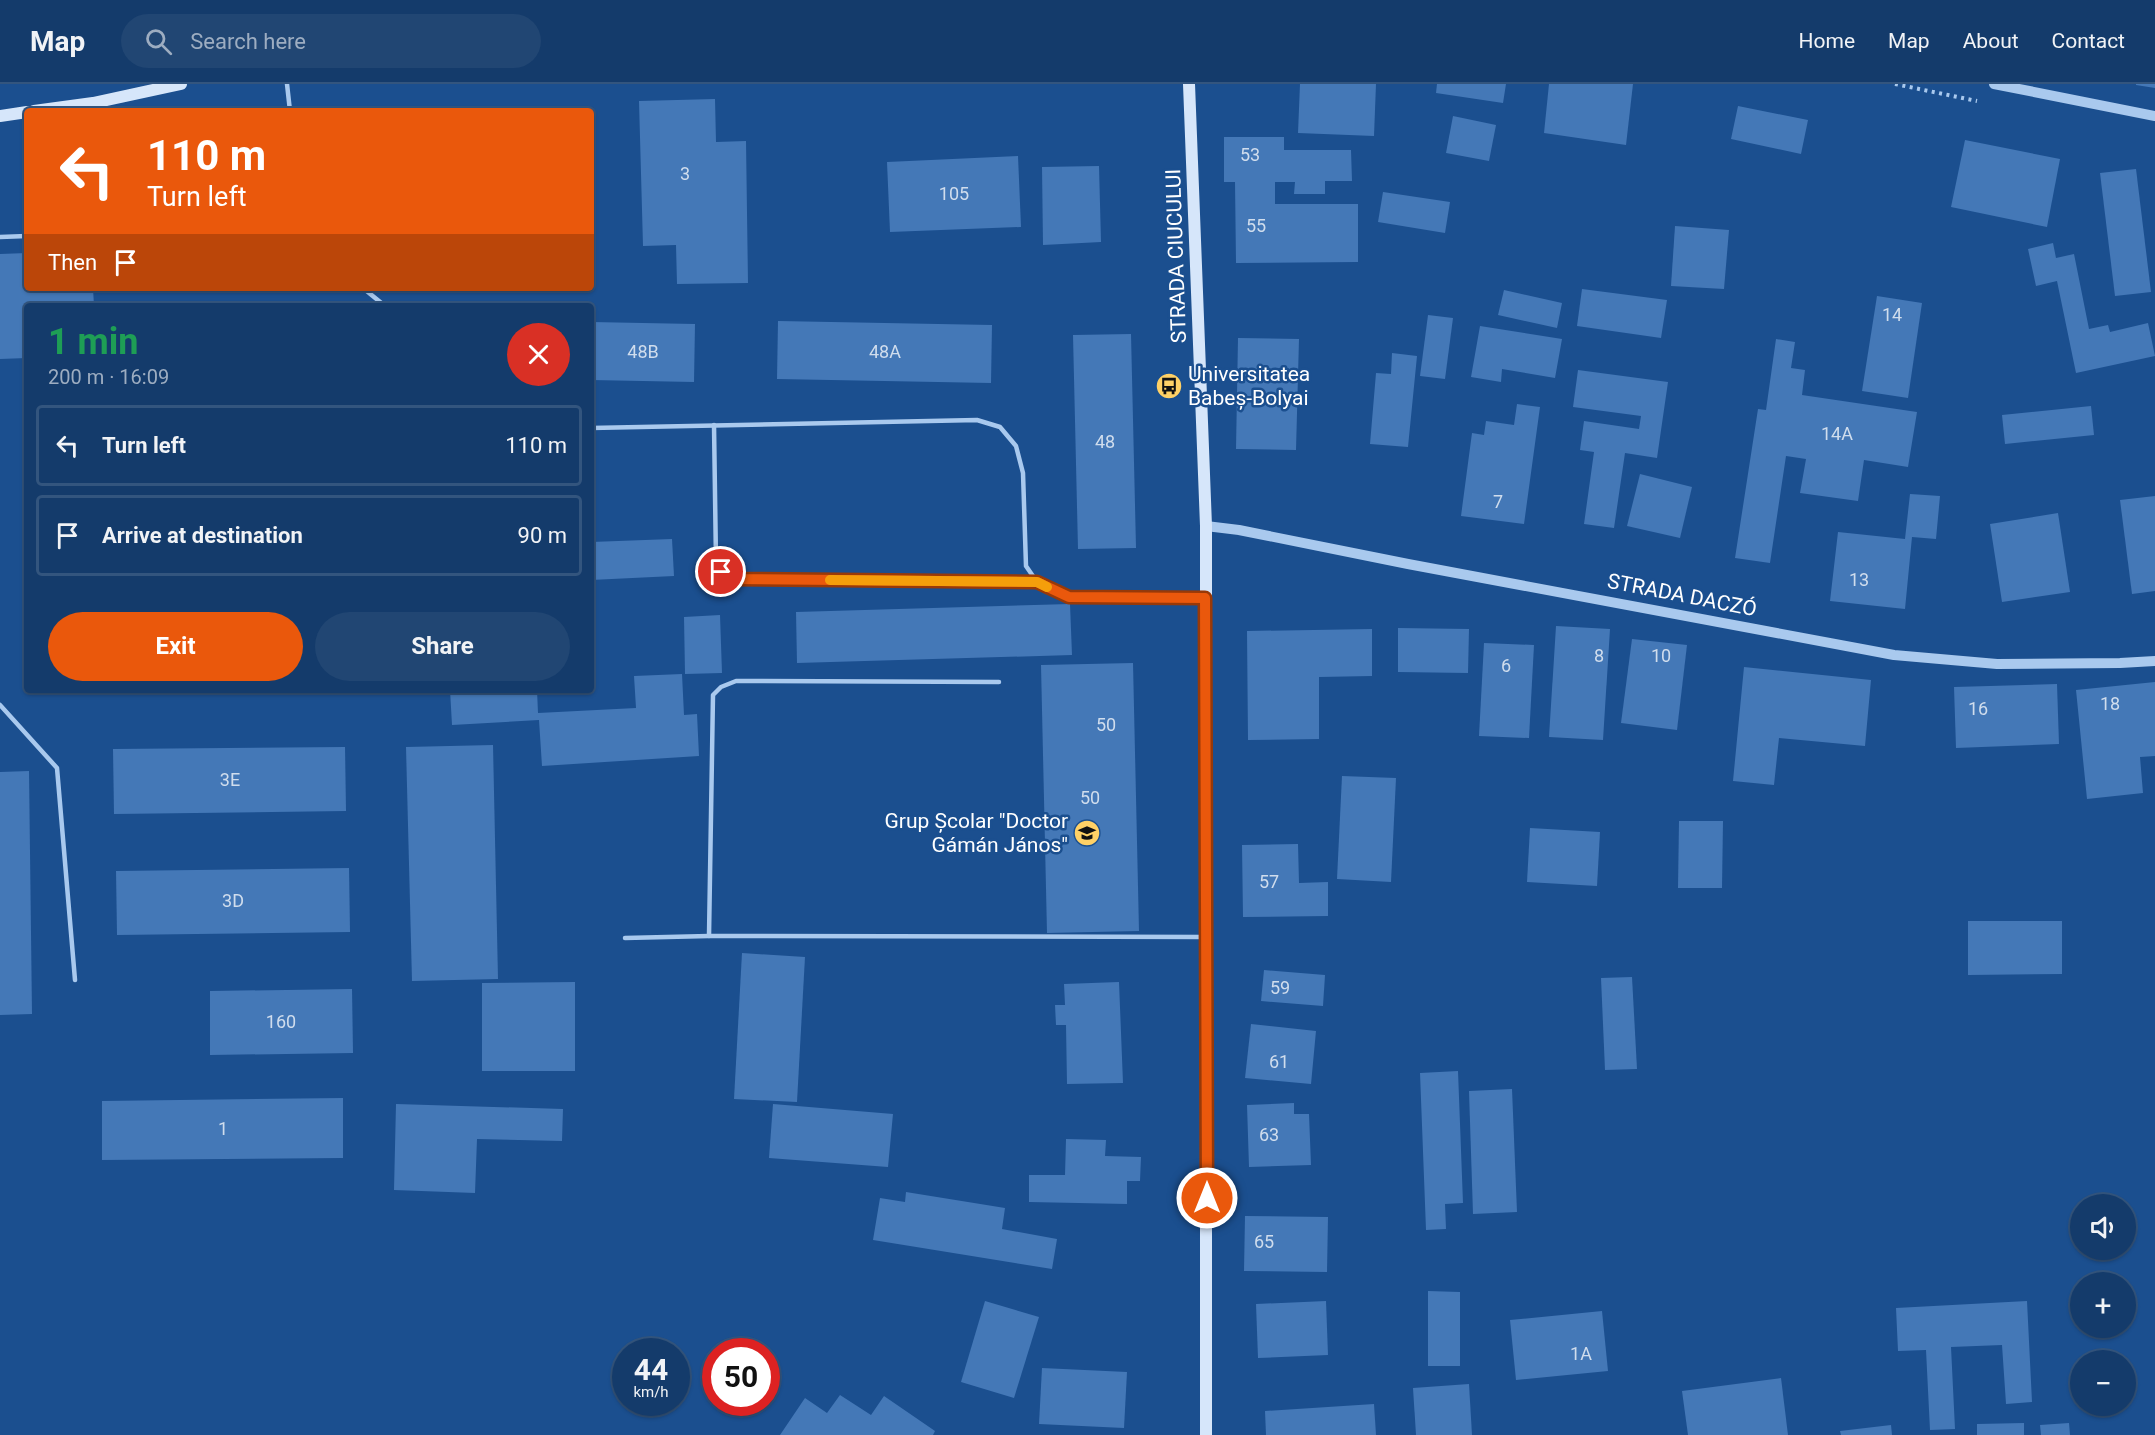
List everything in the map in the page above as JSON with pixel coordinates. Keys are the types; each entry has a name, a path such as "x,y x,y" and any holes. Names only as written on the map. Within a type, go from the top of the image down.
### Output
{"main road":[{"path":"79,108 94,107 181,84"},
{"name":"STRADA CIUCULUI","path":"1189,84 1206,525 1206,1435"},
{"path":"0,116 24,112"}],"street":[{"path":"1994,84 2155,116"},
{"name":"STRADA DACZÓ","path":"1206,525 1894,654 1997,663 2155,661"}],"lane":[{"path":"287,84 290,108"},
{"path":"0,237 24,236"},
{"path":"367,291 381,303"},
{"path":"594,428 977,420 1000,427 1016,446 1023,473 1026,566 1037,582"},
{"path":"714,424 716,562 721,572 731,579 1037,582 1069,597 1205,598"},
{"path":"709,936 713,694 721,687 736,681 999,682"},
{"path":"0,705 57,768 75,980"},
{"path":"625,938 709,936 1207,937"}],"building":[{"path":"1300,84 1376,84 1374,136 1298,133"},
{"path":"1437,84 1506,84 1503,103 1436,93"},
{"path":"1549,84 1633,84 1626,145 1544,133"},
{"path":"2155,84 2155,88 2136,85"},
{"path":"715,99 716,142 746,141 748,283 677,284 676,245 643,246 639,101"},
{"path":"1738,106 1808,120 1801,154 1731,139"},
{"path":"1453,116 1496,125 1489,161 1446,153"},
{"path":"1224,137 1284,137 1284,150 1351,150 1352,181 1325,181 1325,194 1294,194 1295,182 1275,182 1275,204 1358,204 1358,262 1236,263 1235,182 1224,182"},
{"path":"1965,140 2060,159 2047,227 1951,207"},
{"path":"1018,156 1021,227 890,232 887,162"},
{"path":"1099,166 1101,242 1043,245 1042,167"},
{"path":"2136,169 2151,292 2115,296 2100,173"},
{"path":"1383,192 1450,202 1445,233 1378,222"},
{"path":"1675,226 1729,230 1724,289 1671,286"},
{"path":"2053,243 2056,258 2074,254 2089,329 2108,325 2110,332 2148,323 2155,356 2076,373 2057,281 2036,286 2028,249"},
{"path":"24,253 24,291 93,291 94,303 24,303 24,358 0,359 0,254"},
{"path":"1582,289 1667,300 1661,338 1577,326"},
{"path":"1504,290 1562,303 1557,328 1498,315"},
{"path":"1877,296 1922,303 1908,398 1862,391"},
{"path":"1428,315 1453,318 1445,379 1420,376"},
{"path":"778,321 992,325 991,383 777,379"},
{"path":"594,322 695,324 694,382 594,380"},
{"path":"1480,326 1562,339 1555,378 1502,369 1501,382 1471,377"},
{"path":"1131,334 1136,548 1078,549 1073,335"},
{"path":"1238,338 1299,339 1296,450 1236,449"},
{"path":"1776,339 1795,342 1791,368 1805,370 1802,395 1917,412 1908,467 1864,460 1858,501 1800,493 1806,459 1786,456 1770,563 1735,558 1758,409 1766,410"},
{"path":"1392,353 1417,356 1408,447 1370,444 1376,373 1391,374"},
{"path":"1578,370 1668,382 1657,458 1625,453 1614,528 1584,524 1594,452 1580,450 1584,421 1639,429 1641,416 1573,407"},
{"path":"1517,404 1540,407 1524,524 1461,516 1472,433 1484,435 1486,421 1514,425"},
{"path":"2091,406 2094,435 2005,444 2002,415"},
{"path":"1640,474 1692,487 1680,538 1627,526"},
{"path":"1910,494 1940,496 1936,539 1912,537 1905,609 1830,601 1838,532 1905,539"},
{"path":"2155,496 2155,591 2132,594 2120,500"},
{"path":"2058,513 2070,592 2002,602 1990,524"},
{"path":"672,539 674,576 594,580 594,542"},
{"path":"1070,604 1072,655 797,663 796,612"},
{"path":"720,615 722,673 685,674 684,617"},
{"path":"1556,626 1610,629 1603,740 1549,737"},
{"path":"1398,628 1469,629 1468,673 1398,672"},
{"path":"1372,629 1372,676 1319,677 1319,739 1248,740 1247,631"},
{"path":"1632,639 1687,645 1677,730 1621,723"},
{"path":"1484,643 1534,645 1529,738 1479,736"},
{"path":"1133,663 1139,931 1047,933 1041,665"},
{"path":"1744,667 1871,680 1865,746 1779,738 1774,785 1733,781"},
{"path":"682,674 684,715 697,714 699,756 542,766 539,720 452,725 450,693 537,693 538,713 636,708 634,676"},
{"path":"2155,682 2155,756 2140,757 2143,793 2087,799 2076,690"},
{"path":"2057,684 2059,744 1956,748 1954,687"},
{"path":"493,745 498,979 412,981 406,747"},
{"path":"345,747 346,811 114,814 113,749"},
{"path":"29,771 32,1014 0,1015 0,772"},
{"path":"1342,776 1396,778 1391,882 1337,879"},
{"path":"1679,821 1723,821 1722,888 1678,888"},
{"path":"1530,828 1600,832 1597,886 1527,882"},
{"path":"1298,844 1299,883 1328,882 1328,916 1243,917 1242,845"},
{"path":"349,868 350,932 117,935 116,871"},
{"path":"1968,921 2062,921 2062,974 1968,975"},
{"path":"742,953 805,957 797,1102 734,1099"},
{"path":"1264,970 1325,975 1323,1006 1261,1001"},
{"path":"1632,977 1637,1069 1605,1070 1601,978"},
{"path":"575,982 575,1071 482,1071 482,983"},
{"path":"1119,982 1123,1083 1067,1084 1066,1025 1056,1025 1055,1005 1065,1005 1064,984"},
{"path":"352,989 353,1053 210,1055 210,991"},
{"path":"1251,1024 1316,1031 1311,1084 1245,1078"},
{"path":"1458,1071 1463,1203 1445,1204 1446,1229 1426,1230 1420,1073"},
{"path":"1512,1089 1517,1212 1473,1214 1469,1091"},
{"path":"343,1098 343,1158 102,1160 102,1101"},
{"path":"1294,1103 1294,1114 1309,1114 1311,1165 1249,1167 1247,1105"},
{"path":"396,1104 563,1109 562,1141 477,1139 475,1193 394,1190"},
{"path":"773,1104 893,1114 888,1167 769,1158"},
{"path":"1066,1139 1106,1140 1105,1156 1141,1157 1140,1181 1127,1181 1127,1204 1029,1202 1029,1175 1065,1175"},
{"path":"906,1192 1005,1208 1002,1229 1057,1239 1052,1269 873,1240 880,1198 905,1202"},
{"path":"1245,1216 1328,1217 1327,1272 1244,1271"},
{"path":"1428,1291 1460,1292 1460,1366 1428,1366"},
{"path":"985,1301 1039,1317 1014,1398 961,1382"},
{"path":"1326,1301 1328,1355 1258,1358 1256,1304"},
{"path":"2027,1301 2032,1402 2006,1404 2002,1345 1951,1347 1955,1429 1930,1430 1926,1350 1898,1351 1896,1308"},
{"path":"1602,1311 1608,1371 1516,1380 1510,1320"},
{"path":"1042,1368 1127,1372 1124,1428 1039,1424"},
{"path":"1781,1378 1788,1435 1688,1435 1682,1391"},
{"path":"1469,1384 1472,1435 1416,1435 1413,1388"},
{"path":"840,1395 871,1415 884,1396 935,1431 933,1435 780,1435 805,1398 827,1413"},
{"path":"1374,1404 1376,1435 1266,1435 1265,1411"},
{"path":"2024,1423 2024,1435 1977,1435 1977,1424"},
{"path":"2069,1423 2070,1435 2041,1435 2040,1425"},
{"path":"1891,1425 1892,1435 1841,1435 1840,1431"}],"slow traffic":[{"path":"830,580 1037,582 1047,587"}],"place":[{"name":"Universitatea Babeș-Bolyai","path":"1169,386"},
{"name":"Grup Școlar \"Doctor Gámán János\"","path":"1087,833"}],"route":[{"path":"721,572 731,579 1037,582 1069,597 1205,598 1207,1198"}]}
